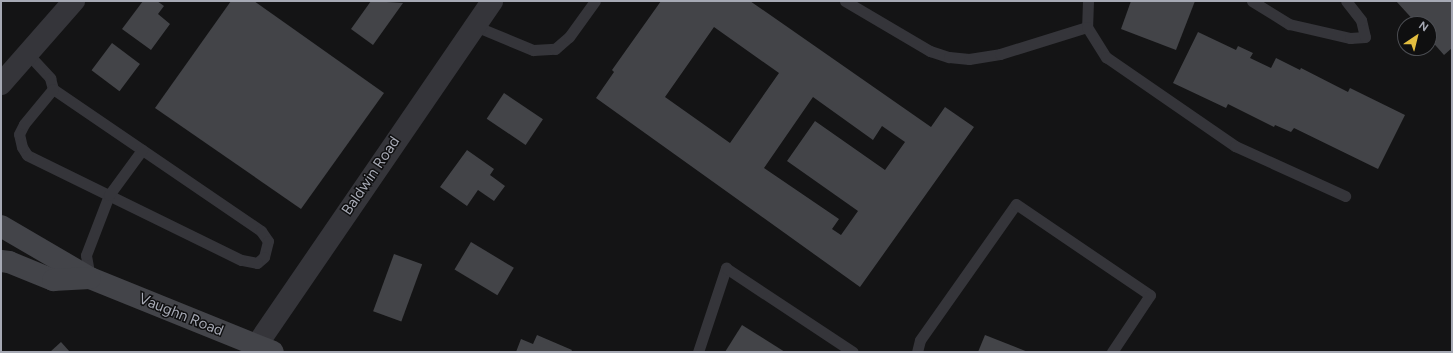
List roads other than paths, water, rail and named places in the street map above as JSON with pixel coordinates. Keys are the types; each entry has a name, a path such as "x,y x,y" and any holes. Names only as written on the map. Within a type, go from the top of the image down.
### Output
{"street":[{"path":"1,84 74,1"},
{"name":"Baldwin Road","path":"261,350 492,1"},
{"name":"Vaughn Road","path":"1,226 90,278 261,350"},
{"name":"Vaughn Road","path":"1,261 9,262 53,280 90,278"}],"lane":[{"path":"475,26 533,50 555,49 569,36 595,1"},
{"path":"845,1 930,51 949,57 969,59 1000,54 1086,27"},
{"path":"1088,1 1086,27 1106,57 1235,146 1345,196"},
{"path":"1252,1 1289,24 1350,38 1366,37 1361,20 1346,1"},
{"path":"28,54 50,78 53,89 261,232 268,241 264,256 257,262 241,260 27,155 22,147 19,134 24,124 53,89"},
{"path":"90,278 86,255 109,195 142,150"},
{"path":"916,352 920,340 1016,204 1150,295 1112,352"},
{"path":"698,352 726,268 853,352"}]}
